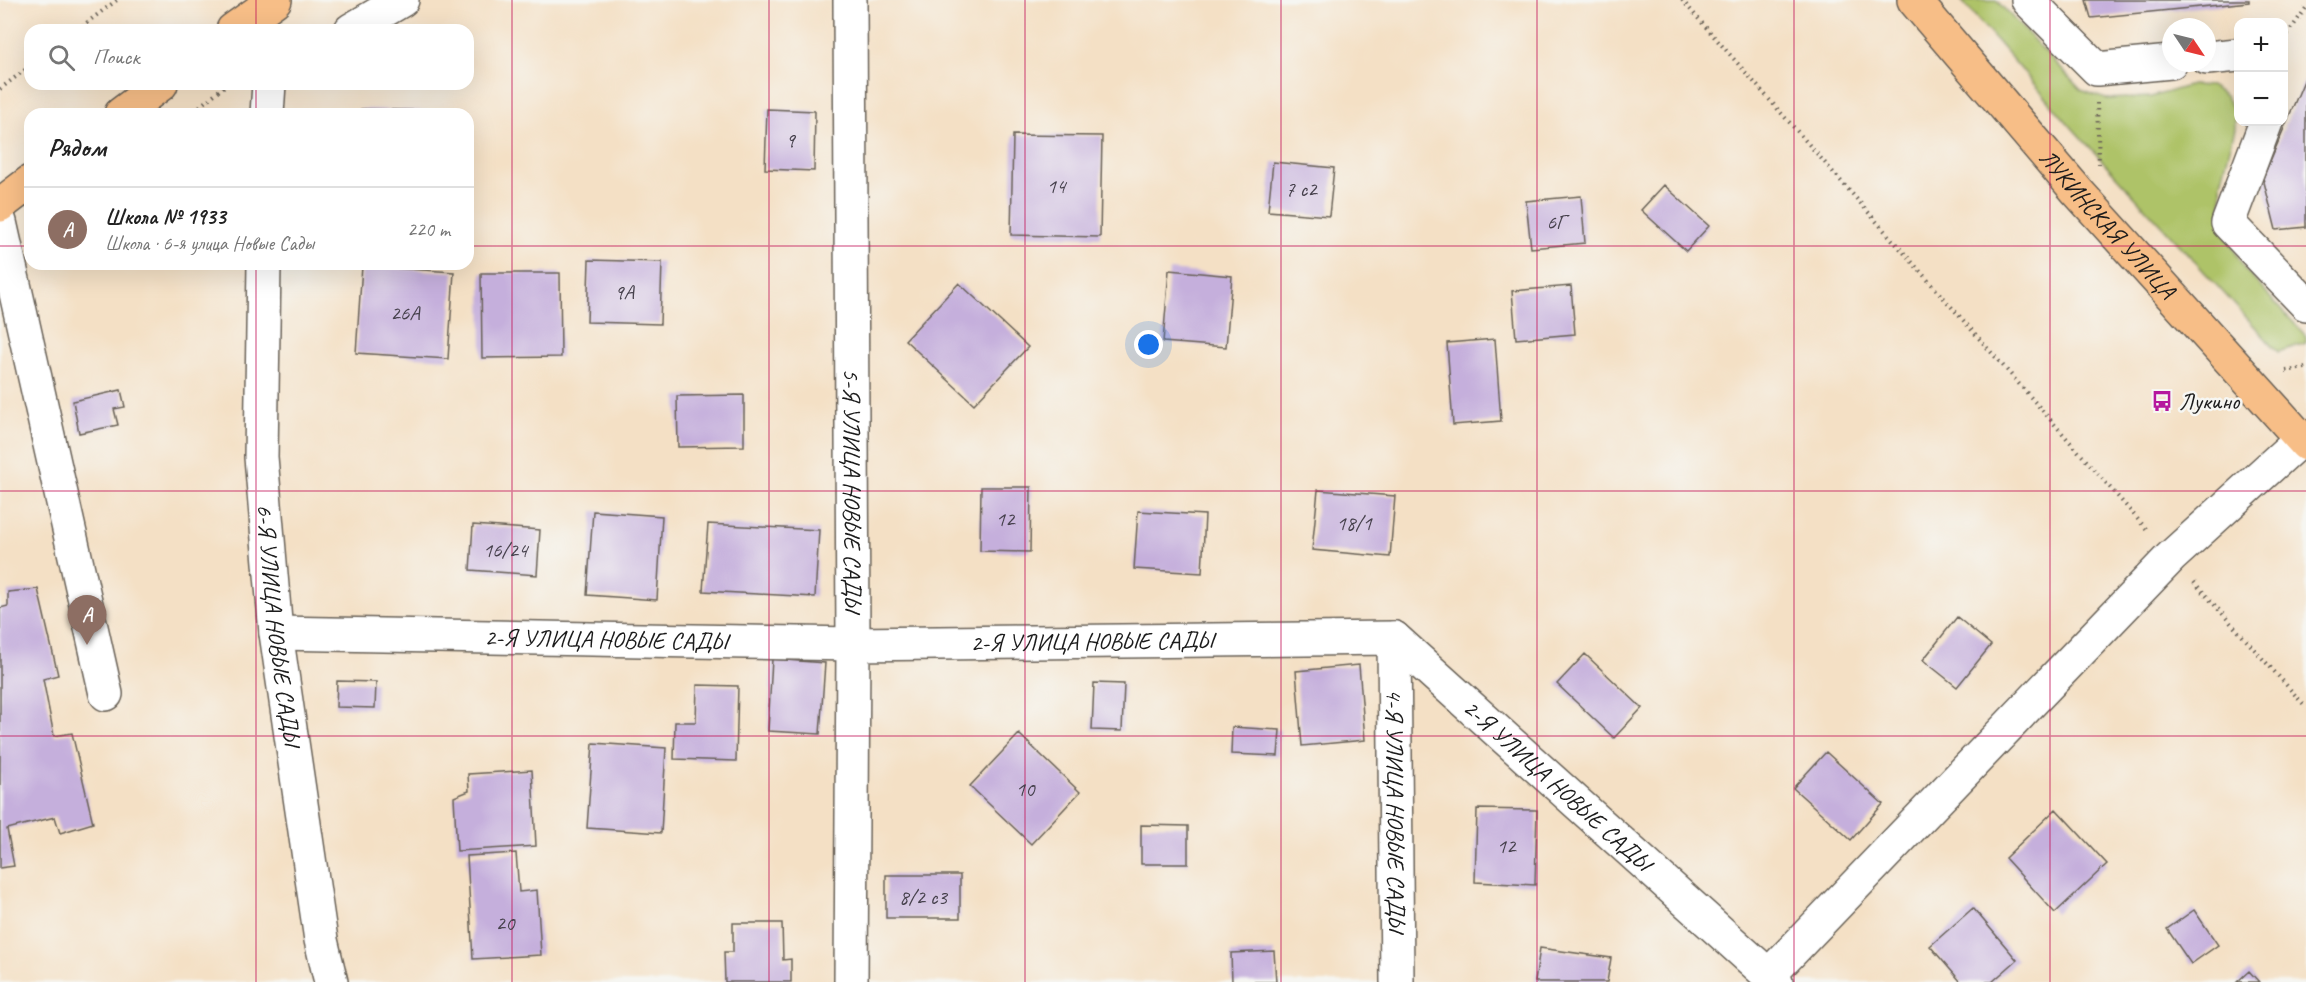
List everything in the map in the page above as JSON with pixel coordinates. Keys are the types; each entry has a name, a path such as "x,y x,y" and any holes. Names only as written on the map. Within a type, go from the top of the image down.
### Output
{"main road":[{"path":"241,24 275,0"},
{"name":"ЛУКИНСКАЯ УЛИЦА","path":"1914,0 2078,191 2303,441"},
{"path":"129,108 153,90"},
{"path":"0,205 24,187"}],"street":[{"path":"361,24 402,0"},
{"name":"5-Я УЛИЦА НОВЫЕ САДЫ","path":"850,0 853,644 851,982"},
{"path":"2027,0 2097,69 2162,63"},
{"path":"2216,57 2234,56"},
{"path":"267,108 268,90"},
{"path":"2264,126 2228,223 2306,304"},
{"path":"0,222 106,694"},
{"name":"6-Я УЛИЦА НОВЫЕ САДЫ","path":"264,270 261,457 276,633 321,940 331,982"},
{"path":"1773,978 2171,557 2303,441"},
{"name":"2-Я УЛИЦА НОВЫЕ САДЫ","path":"276,633 853,644 1394,638 1773,978"},
{"name":"4-Я УЛИЦА НОВЫЕ САДЫ","path":"1394,638 1397,982"}],"path":[{"path":"85,24 117,0"},
{"path":"1682,0 2171,557 2306,707"},
{"path":"2288,32 2306,8"},
{"path":"2097,69 2099,171"},
{"path":"0,88 24,70"},
{"path":"197,108 220,90"}],"green space":[{"path":"1961,0 1996,0 2081,90 2106,99 2151,97 2191,85 2211,86 2226,97 2234,109 2235,129 2221,183 2223,229 2245,270 2306,336 2306,343 2278,352 2074,130"}],"building":[{"path":"2086,0 2249,0 2249,2 2091,18"},
{"path":"2306,76 2306,227 2276,230 2263,178 2285,126 2288,126 2288,119"},
{"path":"767,109 815,111 814,171 765,169"},
{"path":"1013,135 1102,136 1100,237 1011,235"},
{"path":"1273,162 1334,168 1329,216 1268,211"},
{"path":"1664,185 1709,226 1686,251 1641,210"},
{"path":"1581,196 1585,243 1531,248 1526,201"},
{"path":"589,260 662,262 660,324 587,322"},
{"path":"362,270 454,272 448,359 356,353"},
{"path":"1169,270 1232,276 1226,347 1163,342"},
{"path":"481,273 560,273 561,357 482,358"},
{"path":"959,283 1028,347 974,404 905,340"},
{"path":"1571,286 1575,334 1516,339 1512,291"},
{"path":"1495,339 1501,421 1453,425 1447,343"},
{"path":"121,390 125,407 114,409 118,425 79,433 73,401"},
{"path":"744,395 744,446 678,447 677,396"},
{"path":"981,487 1031,487 1030,552 980,551"},
{"path":"1318,490 1395,496 1390,557 1312,550"},
{"path":"593,511 662,516 657,600 587,595"},
{"path":"1138,511 1205,515 1202,573 1134,569"},
{"path":"708,524 819,530 815,597 703,591"},
{"path":"473,525 540,530 537,575 470,570"},
{"path":"38,589 58,675 43,679 54,736 72,733 93,823 60,833 55,817 7,829 14,866 0,868 0,608 8,606 8,592"},
{"path":"1957,617 1991,645 1957,687 1923,660"},
{"path":"1585,654 1642,708 1614,738 1557,684"},
{"path":"772,659 825,663 820,734 768,731"},
{"path":"1359,665 1365,740 1302,746 1296,671"},
{"path":"337,681 376,682 375,708 336,707"},
{"path":"1094,683 1124,684 1122,731 1092,730"},
{"path":"697,685 738,686 736,761 674,759 675,722 696,722"},
{"path":"1232,727 1280,730 1278,756 1231,754"},
{"path":"1019,734 1080,792 1031,844 970,786"},
{"path":"593,743 666,748 661,833 587,828"},
{"path":"1826,752 1883,804 1851,840 1793,788"},
{"path":"532,770 536,846 457,851 454,797 469,791 468,774"},
{"path":"1477,809 1537,810 1535,885 1475,882"},
{"path":"2056,809 2107,864 2055,913 2005,858"},
{"path":"1141,825 1188,826 1188,864 1141,864"},
{"path":"516,853 519,892 537,890 541,955 473,959 467,856"},
{"path":"886,875 960,875 960,918 886,918"},
{"path":"1973,908 2017,960 1992,982 1961,982 1930,946"},
{"path":"2194,910 2218,945 2191,964 2167,929"},
{"path":"733,923 782,923 783,960 791,959 791,982 725,982 724,952 733,952"},
{"path":"1540,948 1611,958 1607,982 1535,982"},
{"path":"1274,951 1276,982 1232,982 1231,953"},
{"path":"2249,971 2259,982 2237,982"}],"place":[{"name":"Лукино","path":"2162,401"},
{"name":"Школа № 1933","path":"87,645"}]}
